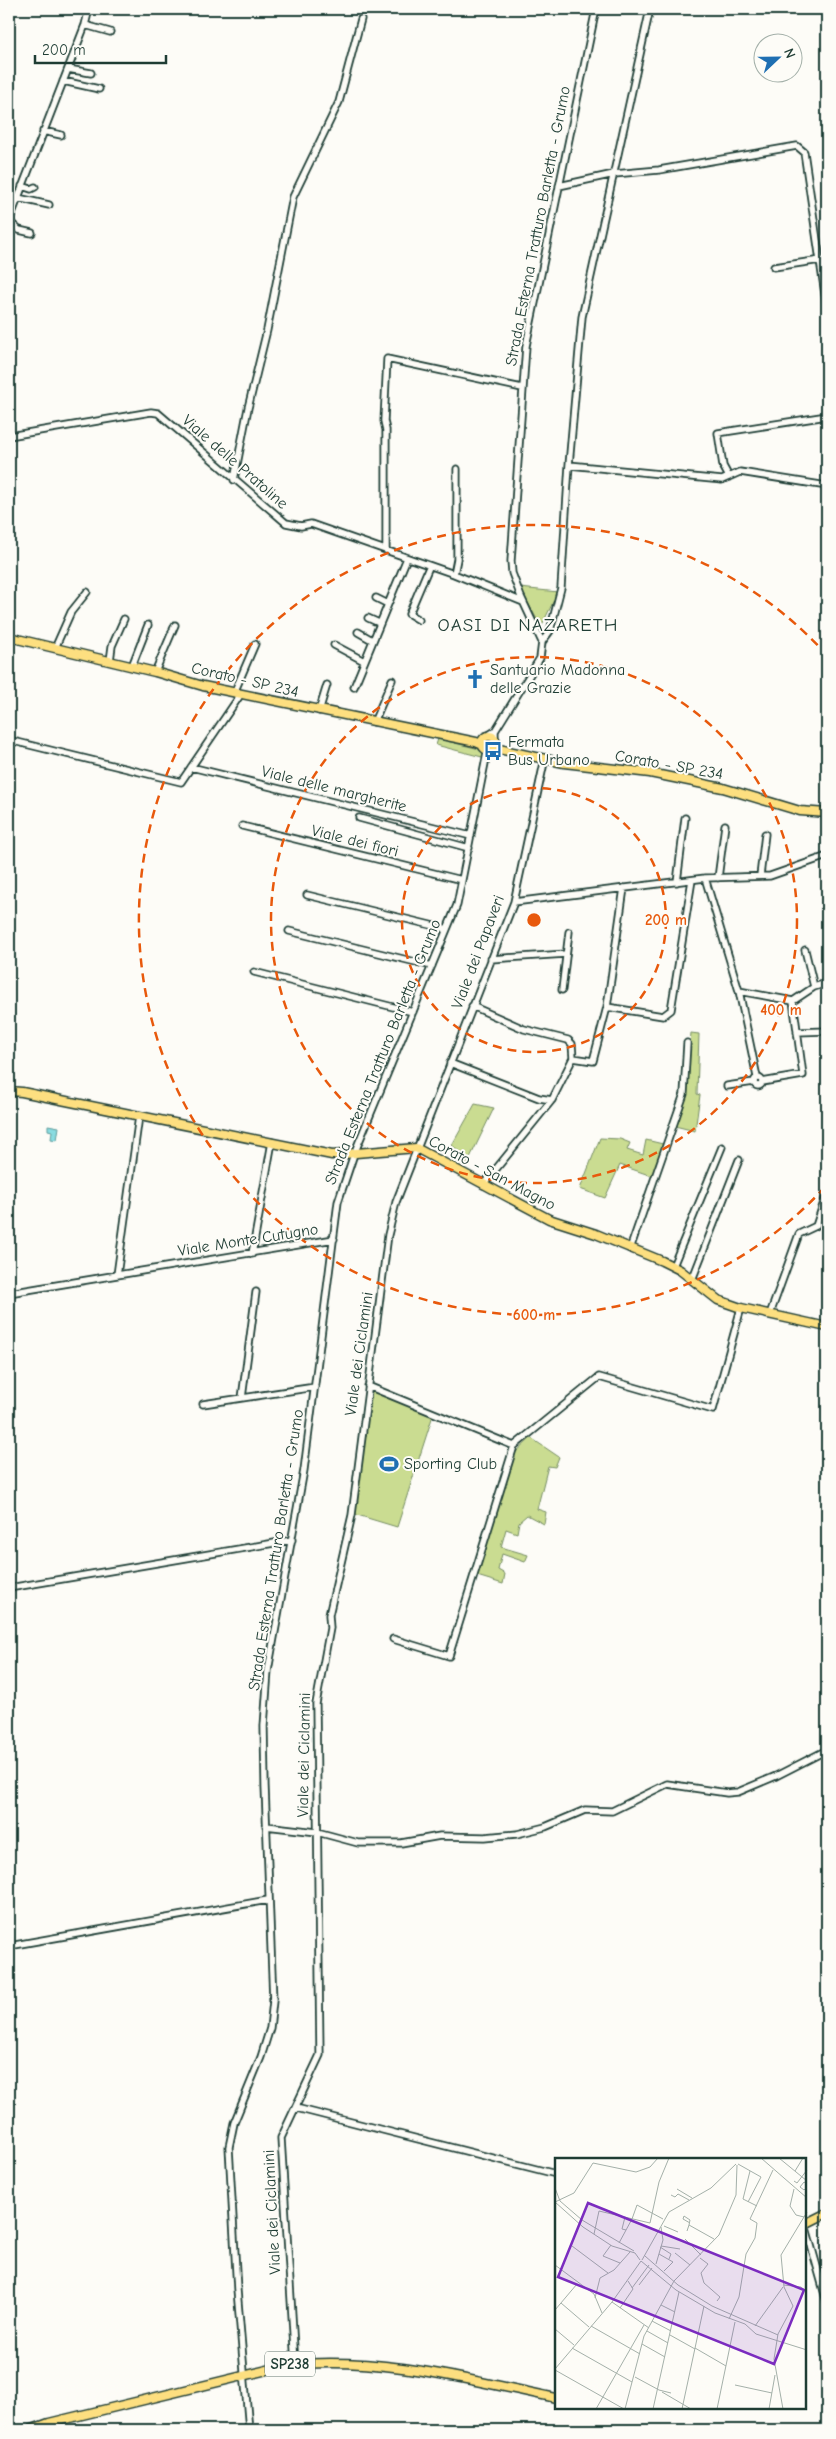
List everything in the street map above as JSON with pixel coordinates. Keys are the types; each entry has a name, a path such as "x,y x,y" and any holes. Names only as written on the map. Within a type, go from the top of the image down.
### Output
{"main road":[{"name":"Corato - SP 234","path":"9,637 132,666 203,686 319,711 488,743 504,749 564,763 650,773 722,788 800,811 827,814"},
{"name":"Corato - San Magno","path":"9,1092 31,1094 332,1155 416,1148 548,1219 596,1234 673,1266 718,1300 741,1308 827,1327"},
{"path":"806,2224 827,2213"},
{"name":"SP238","path":"30,2430 58,2421 295,2364 373,2364 410,2367 555,2398"}],"street":[{"path":"32,233 19,230 9,220 85,26 88,9"},
{"name":"Strada Esterna Tratturo Barletta - Grumo","path":"249,2430 229,2147 232,2128 256,2072 270,2028 274,1976 268,1900 264,1726 268,1671 292,1540 315,1387 338,1202 354,1154 458,905 488,743 540,658 542,642 523,602 512,573 511,561 522,388 526,346 596,9"},
{"path":"542,642 550,631 561,588 569,465 582,317 650,9"},
{"path":"234,480 248,408 267,330 293,197 339,102 362,19"},
{"path":"85,26 110,32"},
{"path":"68,69 90,73"},
{"path":"63,81 99,88"},
{"path":"43,130 61,135"},
{"path":"559,186 614,174 659,170 798,146 804,152 827,308"},
{"path":"22,186 31,189 35,187"},
{"path":"18,198 49,205"},
{"path":"774,267 820,260"},
{"path":"386,550 386,430 384,421 387,359 522,388"},
{"name":"Viale delle Pratoline","path":"9,436 150,412 158,414 286,523 301,526 311,524 454,574 523,602"},
{"path":"729,477 723,466 718,433 827,416"},
{"path":"569,465 722,480 740,472 827,486"},
{"path":"454,574 457,559 457,469"},
{"path":"354,687 407,558"},
{"path":"419,620 409,614 430,567"},
{"path":"55,648 71,612 87,592"},
{"path":"376,598 388,604"},
{"path":"368,618 379,623"},
{"path":"110,661 112,646 124,619"},
{"path":"132,666 148,625"},
{"path":"155,672 175,625"},
{"path":"358,632 372,640"},
{"path":"9,740 181,782 237,693 255,644"},
{"path":"334,645 364,662"},
{"path":"374,722 392,680"},
{"path":"319,711 327,685"},
{"name":"Viale dei Papaveri","path":"416,1148 514,902 545,758"},
{"name":"Viale delle margherite","path":"191,767 471,836"},
{"path":"359,818 468,848"},
{"path":"677,882 686,818"},
{"path":"718,878 724,825"},
{"name":"Viale dei fiori","path":"242,826 462,880"},
{"path":"760,876 764,834"},
{"path":"514,902 705,878 776,874 827,856"},
{"path":"705,878 739,991 758,1080"},
{"path":"607,1007 663,1016 671,1010 692,880"},
{"path":"573,1058 593,1061 607,1007 624,888"},
{"path":"307,896 447,929"},
{"path":"289,931 432,966"},
{"path":"562,990 569,932"},
{"path":"805,950 814,987"},
{"path":"491,959 566,954"},
{"path":"254,972 413,1012"},
{"path":"739,991 793,1001 814,987 827,983"},
{"path":"727,1086 803,1075 793,1001"},
{"path":"472,1006 524,1029 568,1040 572,1044 573,1058 552,1100 483,1185"},
{"path":"797,1032 827,1031"},
{"path":"630,1248 684,1094 688,1043"},
{"path":"450,1062 539,1098 552,1100"},
{"path":"117,1275 139,1116"},
{"path":"252,1254 272,1142"},
{"path":"673,1266 722,1147"},
{"name":"Viale dei Ciclamini","path":"295,2364 282,2138 320,2055 316,1704 330,1628 329,1615 352,1515 388,1235 396,1202 416,1148"},
{"path":"692,1280 738,1160"},
{"path":"770,1314 799,1234 816,1226 827,1194"},
{"name":"Viale Monte Cutugno","path":"9,1293 334,1240"},
{"path":"242,1398 256,1292"},
{"path":"393,1639 449,1656 514,1446 599,1377 713,1410 741,1308"},
{"path":"368,1386 514,1446"},
{"path":"203,1404 315,1387"},
{"path":"9,1588 292,1540"},
{"path":"266,1826 317,1832 358,1843 401,1843 440,1836 485,1837 517,1834 546,1827 585,1810 612,1811 667,1784 727,1793 738,1792 776,1776 827,1750"},
{"path":"9,1946 268,1900"},
{"path":"296,2108 555,2174"},
{"path":"806,2228 827,2302"}],"green space":[{"path":"520,588 558,592 541,627"},
{"path":"438,739 484,750 482,757 436,745"},
{"path":"691,1033 699,1034 697,1094 700,1095 695,1131 675,1126 686,1093"},
{"path":"475,1104 494,1108 466,1166 460,1161 460,1153 452,1145"},
{"path":"600,1138 620,1139 630,1143 627,1150 643,1155 646,1140 663,1144 652,1176 620,1165 605,1198 580,1189"},
{"name":"Sporting Club","path":"370,1388 433,1415 397,1527 354,1514"},
{"path":"531,1438 559,1457 555,1467 548,1466 537,1509 546,1512 544,1524 527,1515 519,1522 517,1533 506,1529 501,1547 528,1555 525,1562 502,1554 498,1570 505,1574 503,1584 477,1576 515,1453"}],"water":[{"path":"48,1125 59,1127 57,1140 51,1139 52,1131 48,1130"}],"place":[{"name":"Santuario Madonna delle Grazie","path":"475,679"},
{"name":"Fermata Bus Urbano","path":"493,751"},
{"name":"Sporting Club","path":"389,1464"}],"district":[{"name":"OASI DI NAZARETH","path":"528,625"}]}
